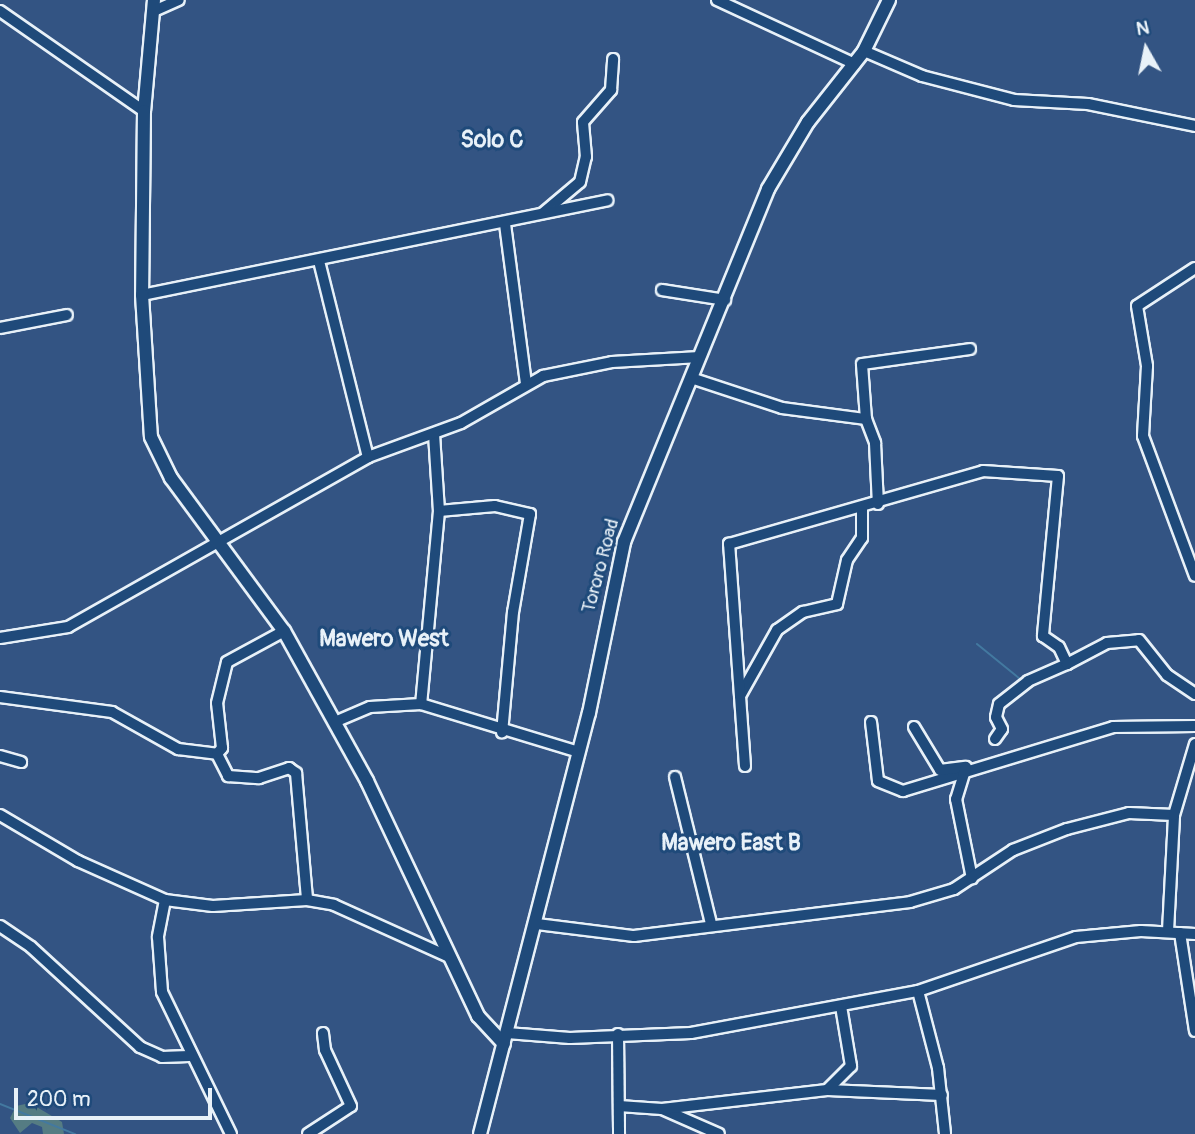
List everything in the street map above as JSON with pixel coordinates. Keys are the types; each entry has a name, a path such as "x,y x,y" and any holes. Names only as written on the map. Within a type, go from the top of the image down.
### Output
{"main road":[{"name":"Tororo Road","path":"480,1134 537,924 579,752 618,562 691,377 778,169 864,51 890,0"},
{"path":"154,5 144,111 142,295 151,437 171,478 284,631 337,722 447,956 483,1026 505,1038"}],"street":[{"path":"154,5 179,0"},
{"path":"717,0 855,64"},
{"path":"0,11 144,111"},
{"path":"864,51 922,76 1014,100 1088,104 1195,126"},
{"path":"537,217 580,182 586,157 583,122 611,90 613,59"},
{"path":"142,295 537,217 607,200"},
{"path":"505,223 526,384"},
{"path":"318,261 368,457"},
{"path":"1195,268 1137,306 1146,350 1143,436 1195,576"},
{"path":"662,290 725,300"},
{"path":"0,328 67,314"},
{"path":"878,504 875,443 866,419 862,364 970,349"},
{"path":"0,638 68,626 368,457 434,434 526,384 557,371 604,363 700,357"},
{"path":"691,377 782,408 866,419"},
{"path":"421,704 439,511 434,434"},
{"path":"745,766 729,544 878,504 983,471 1058,476 1043,636 1059,647 1067,664"},
{"path":"439,511 495,506 530,514 513,612 502,732"},
{"path":"740,696 777,631 803,612 837,604 847,560 862,538 862,508"},
{"path":"217,754 222,748 217,703 222,671 237,653 284,631"},
{"path":"995,739 1002,729 996,717 999,704 1028,681 1107,643 1139,640 1167,675 1195,694"},
{"path":"0,697 112,712 178,749 217,754"},
{"path":"337,722 370,707 421,704 502,732 579,752"},
{"path":"871,722 882,784 917,789 966,767"},
{"path":"915,727 940,770 966,767 1113,727 1195,726"},
{"path":"1168,931 1174,815 1195,744"},
{"path":"217,754 228,776 251,779 289,768 296,774 307,900"},
{"path":"0,756 21,762"},
{"path":"966,767 957,799 972,878"},
{"path":"675,777 711,923"},
{"path":"537,924 623,937 711,923 910,902 972,878 1013,850 1067,829 1129,813 1174,815"},
{"path":"0,815 78,861 165,900 212,906 307,900 397,929 447,956"},
{"path":"165,900 158,937 160,984 189,1056 231,1134"},
{"path":"0,926 31,947 140,1047 162,1057 189,1056"},
{"path":"505,1038 691,1033 918,991 1051,943 1106,932 1168,931 1195,934"},
{"path":"1180,933 1195,1031"},
{"path":"918,991 942,1095 945,1134"},
{"path":"827,1090 851,1066 841,1006"},
{"path":"308,1134 351,1106 325,1050 323,1032"},
{"path":"618,1034 620,1134"},
{"path":"619,1106 662,1108 827,1090 942,1095"},
{"path":"662,1108 719,1134"}],"green space":[{"path":"30,1103 62,1122 64,1134 43,1134 42,1127 32,1123 20,1133 10,1118 16,1106"}],"waterway":[{"path":"977,644 1020,679"},
{"path":"0,1104 75,1134"}],"district":[{"name":"Solo C","path":"492,140"},
{"name":"Mawero West","path":"384,639"},
{"name":"Mawero East B","path":"731,843"}]}
